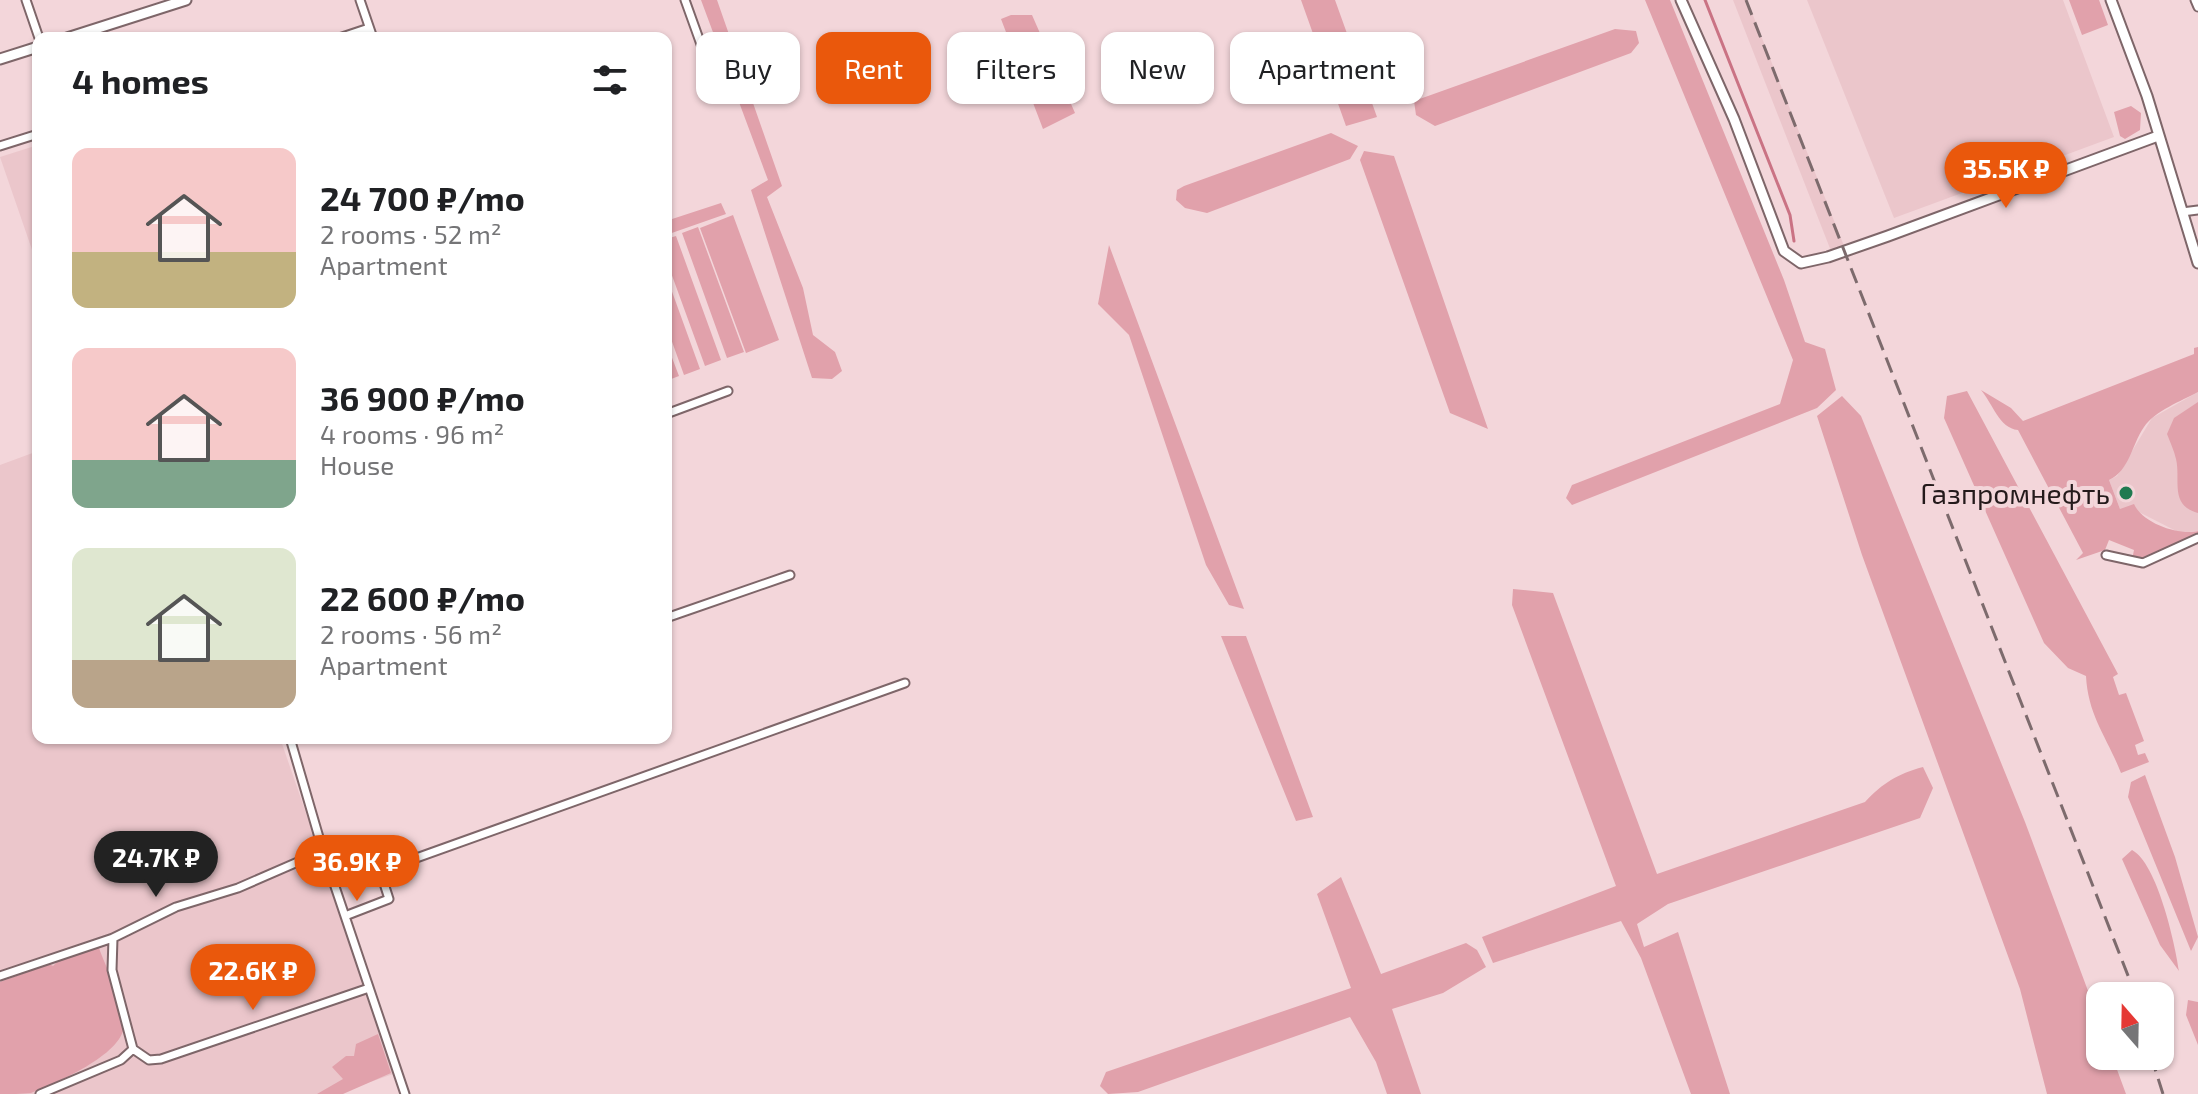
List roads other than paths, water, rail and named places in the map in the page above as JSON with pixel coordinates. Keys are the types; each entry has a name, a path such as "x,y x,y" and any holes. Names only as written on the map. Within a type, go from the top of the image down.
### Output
{"main road":[{"path":"86,32 186,0"},
{"path":"1681,0 1734,119 1784,251 1790,258 1808,267 2158,136"},
{"path":"2115,1 2198,263"},
{"path":"0,59 32,49"}],"street":[{"path":"26,0 37,32"},
{"path":"360,0 371,32"},
{"path":"685,0 697,32"},
{"path":"2195,0 2198,7"},
{"path":"357,32 369,28"},
{"path":"0,146 32,136"},
{"path":"2182,212 2198,210"},
{"path":"672,412 728,391"},
{"path":"2106,555 2143,563 2198,538"},
{"path":"672,616 790,575"},
{"path":"345,916 389,899 380,871 905,683"},
{"path":"292,744 323,851 405,1094"},
{"path":"0,976 113,938 176,907 238,888 323,851"},
{"path":"113,938 112,970 133,1049 149,1060 161,1059 369,988"},
{"path":"40,1094 121,1060 133,1049"}],"waterway":[{"path":"1705,0 1790,215 1794,241"}],"railway":[{"path":"1746,0 2131,982"},
{"path":"2155,1070 2163,1094"}],"place":[{"name":"Газпромнефть","path":"2126,493"}]}
